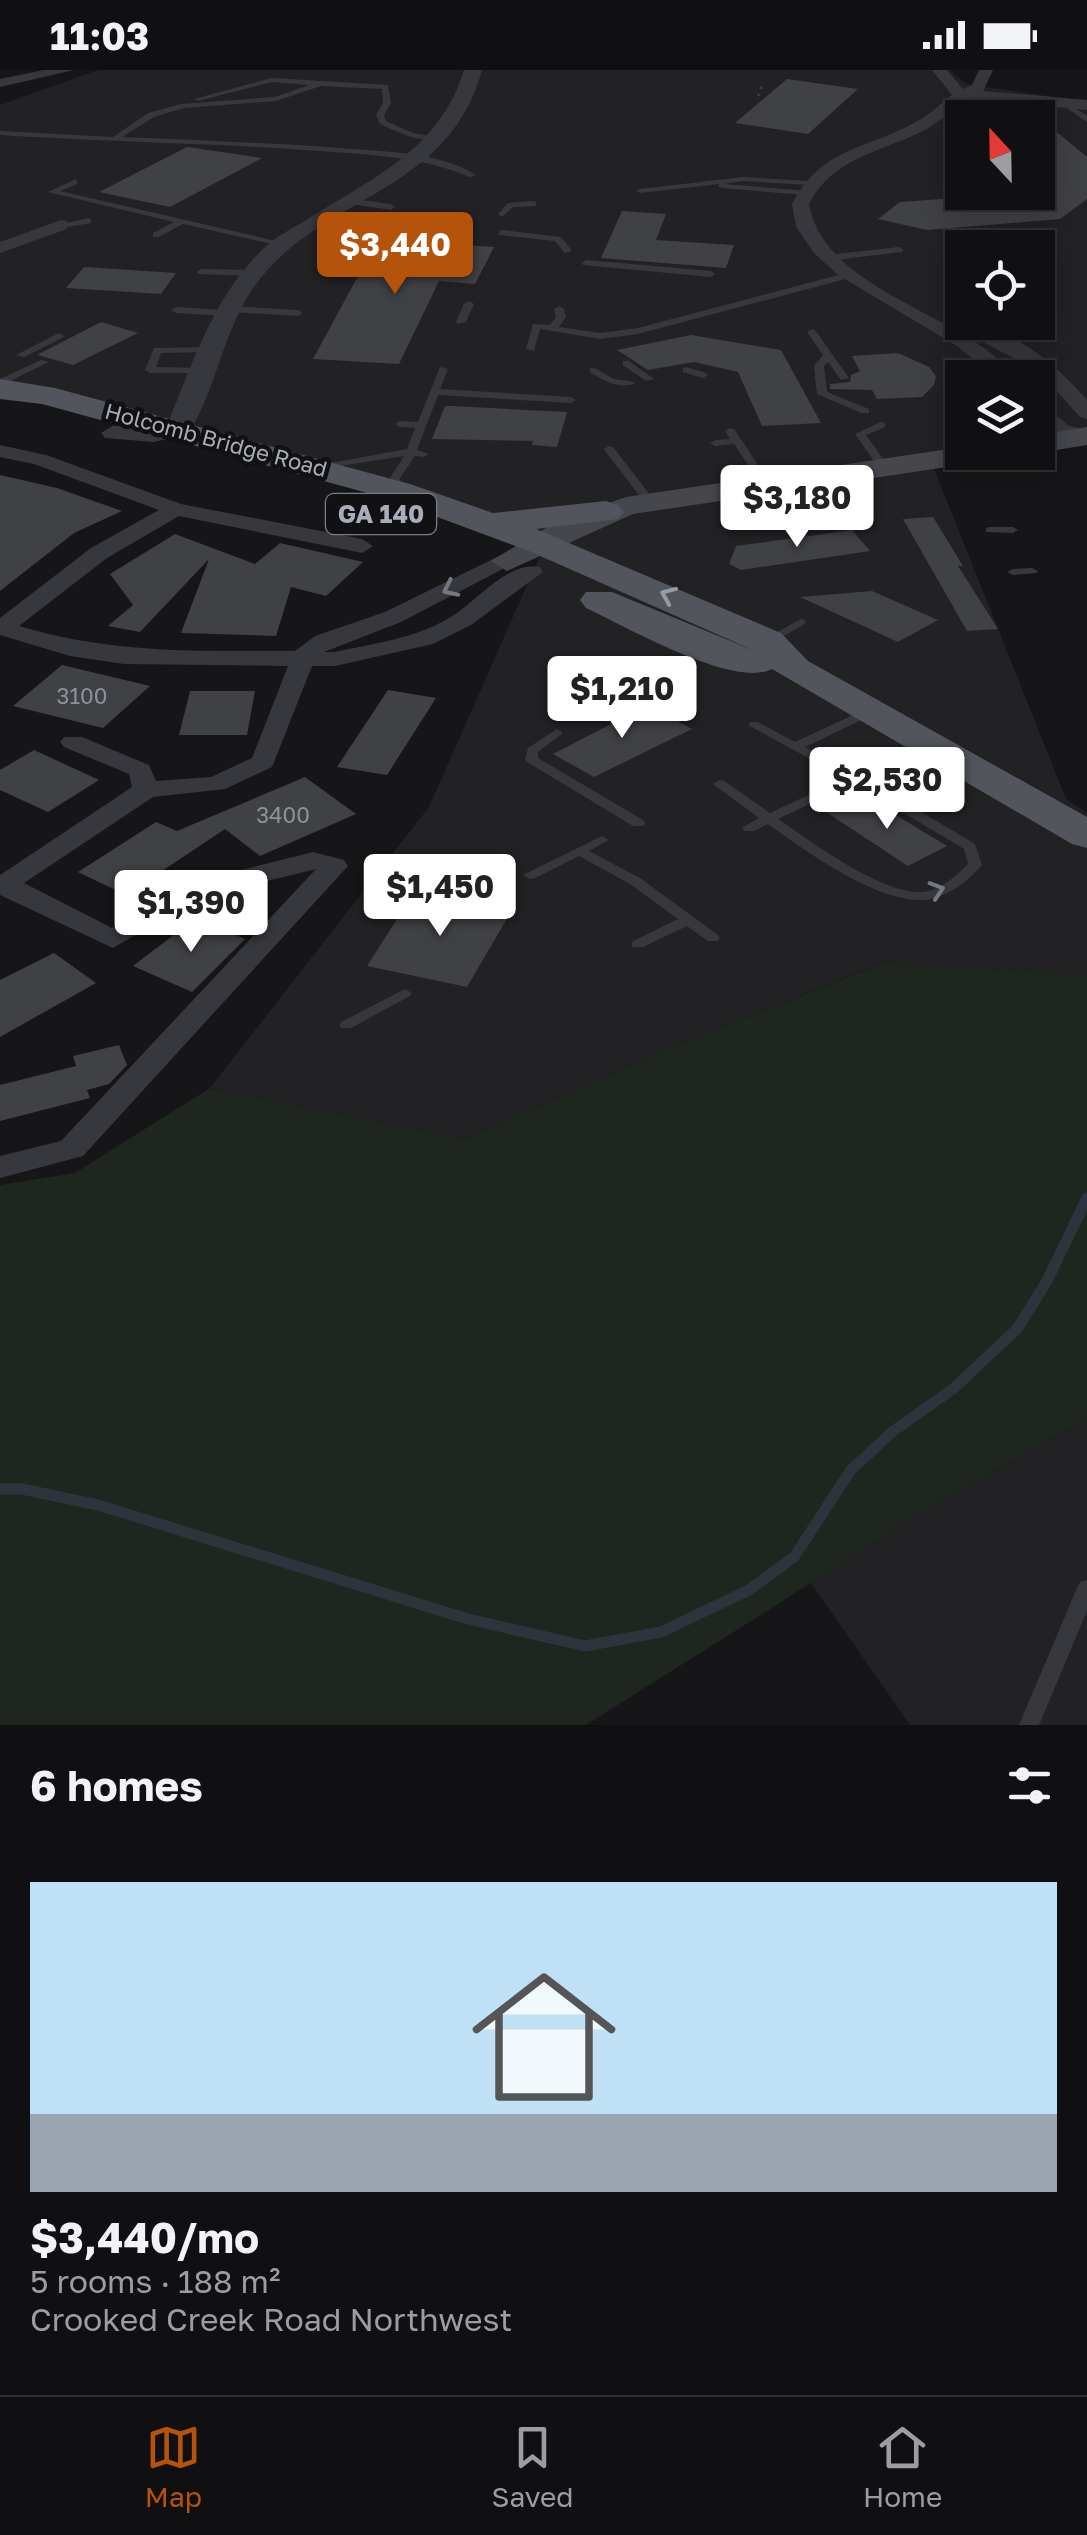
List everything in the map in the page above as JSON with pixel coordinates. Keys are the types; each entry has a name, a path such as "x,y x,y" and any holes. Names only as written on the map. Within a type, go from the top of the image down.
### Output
{"main road":[{"name":"Holcomb Bridge Road","path":"0,389 22,408 117,423 302,487 537,557"},
{"name":"Holcomb Bridge Road","path":"117,423 186,415 483,522 537,557 729,658 780,655"},
{"path":"1055,440 1087,432"},
{"path":"483,522 560,520 650,502 945,459"},
{"path":"537,557 636,521 778,496 801,483"},
{"path":"537,557 606,512"},
{"name":"GA 140","path":"780,655 1087,835"}],"street":[{"path":"0,83 66,70"},
{"path":"186,415 227,311 253,273 285,244 418,158 463,104 472,70"},
{"path":"939,70 960,94 1087,105"},
{"path":"986,70 978,88 960,94 918,128 850,154 807,188 800,211 802,226 826,258 850,276 999,340 1029,360"},
{"path":"0,248 28,242 68,224"},
{"path":"880,291 987,360"},
{"path":"1055,377 1087,394"},
{"path":"1055,382 1087,432"},
{"path":"1055,424 1062,431 1087,432"},
{"path":"0,451 39,458 176,509 362,546"},
{"path":"1,628 99,553 176,509"},
{"path":"2,886 146,790 216,784 263,762 304,656 323,641 393,617 537,557"},
{"path":"1,628 70,649 124,657 335,659 426,638 463,620 537,557"},
{"path":"393,617 426,638"},
{"path":"72,742 140,770 146,790"},
{"path":"0,1167 72,1150 334,866 313,860 192,891 112,940 2,886"}],"lane":[{"path":"115,138 151,115 229,88 272,80 385,87 387,104 380,115 383,122 411,135 436,138"},
{"path":"184,106 276,100 320,84"},
{"path":"1068,105 1087,120"},
{"path":"0,134 418,158 455,166 472,175"},
{"path":"74,182 52,192 285,244"},
{"path":"640,192 716,184 736,190 807,188"},
{"path":"68,224 84,201"},
{"path":"354,202 391,207"},
{"path":"502,214 511,205 533,204"},
{"path":"68,224 88,221"},
{"path":"156,235 180,222"},
{"path":"321,224 429,228"},
{"path":"502,232 525,240 558,239 568,252"},
{"path":"826,258 899,250"},
{"path":"586,264 711,274"},
{"path":"201,272 253,273"},
{"path":"531,349 536,326 600,336 638,331 789,300 850,276"},
{"path":"462,322 468,304"},
{"path":"554,328 561,317 559,309"},
{"path":"176,310 298,313"},
{"path":"812,332 844,378"},
{"path":"0,389 44,362 21,356 59,336"},
{"path":"157,350 206,361 150,370 157,350"},
{"path":"828,355 820,366 822,394 864,411"},
{"path":"626,363 649,378"},
{"path":"398,490 394,478 410,452 443,369"},
{"path":"593,370 611,382 632,382"},
{"path":"686,370 702,375"},
{"path":"852,391 878,426 860,434 885,469"},
{"path":"434,392 571,400"},
{"path":"400,424 421,425"},
{"path":"715,443 733,436 766,484"},
{"path":"609,449 650,502"},
{"path":"324,467 410,452 424,454"},
{"path":"606,464 621,464"},
{"path":"801,483 830,514"},
{"path":"990,530 1014,530"},
{"path":"1013,572 1032,571"},
{"path":"780,655 801,622"},
{"path":"796,746 871,710"},
{"path":"719,784 888,893 923,896 956,884 975,866 970,847 855,778 754,725"},
{"path":"557,733 532,752 532,759 638,823"},
{"path":"749,828 855,778"},
{"path":"530,875 602,840"},
{"path":"579,852 636,881 713,938"},
{"path":"638,944 688,920"},
{"path":"346,1026 406,993"},
{"path":"1029,1725 1087,1588"}],"path":[{"path":"758,96 762,86"}],"shaded area":[{"path":"98,70 949,70 967,84 1087,102 1087,430 1055,435 1055,360 945,360 945,453 929,456 1066,799 1087,813 1087,974 883,962 667,1049 465,1139 210,1088 429,807 546,542 382,488 0,387 0,105"},
{"path":"884,962 1087,974 1087,1419 933,1506 586,1725 0,1725 0,1185 75,1173 210,1088 465,1139 667,1049"},
{"path":"1087,1419 1087,1725 910,1725 811,1583 933,1506"}],"building":[{"path":"787,79 858,89 808,134 735,123"},
{"path":"1055,133 1087,157 1087,199 1060,219 927,230 878,219 900,202 945,199 945,210 1055,210"},
{"path":"187,147 262,158 170,207 99,192"},
{"path":"622,211 666,214 656,240 734,245 726,268 601,258"},
{"path":"373,239 494,247 475,284 439,281 399,364 313,359 358,276 350,276"},
{"path":"84,267 176,273 161,294 66,288"},
{"path":"101,322 138,333 73,365 37,355"},
{"path":"691,335 781,350 821,423 762,426 738,372 694,362 648,370 617,350"},
{"path":"898,353 929,367 936,376 934,385 922,397 877,399 872,390 830,389 830,384 850,382 851,375 860,371 852,356"},
{"path":"445,406 567,412 557,447 532,445 533,441 432,439"},
{"path":"0,475 57,488 122,511 74,533 0,591"},
{"path":"933,517 998,629 967,631 903,519"},
{"path":"852,530 870,551 741,570 729,564 736,546"},
{"path":"175,534 255,564 280,543 363,562 326,596 291,587 276,636 181,633 209,559 140,632 108,626 133,605 110,574"},
{"path":"872,591 938,620 898,642 800,597"},
{"path":"62,665 150,686 103,728 13,706"},
{"path":"388,690 436,698 387,775 337,767"},
{"path":"190,691 255,691 247,735 179,735"},
{"path":"648,705 692,729 594,777 553,754"},
{"path":"34,750 99,780 48,812 0,790 0,770"},
{"path":"305,777 356,814 260,856 225,829 126,895 78,872 156,822 177,831"},
{"path":"855,798 888,818 894,814 947,846 908,866 826,812"},
{"path":"415,891 512,910 467,987 367,966"},
{"path":"196,918 245,939 192,992 133,966"},
{"path":"54,953 96,983 0,1037 0,980"},
{"path":"119,1045 127,1065 109,1084 87,1090 90,1098 0,1121 0,1085 76,1066 73,1056"}],"waterway":[{"path":"0,1489 22,1489 98,1505 468,1619 585,1646 661,1632 749,1590 794,1557 851,1470 892,1432 954,1388 1017,1329 1047,1281 1087,1198"}]}
